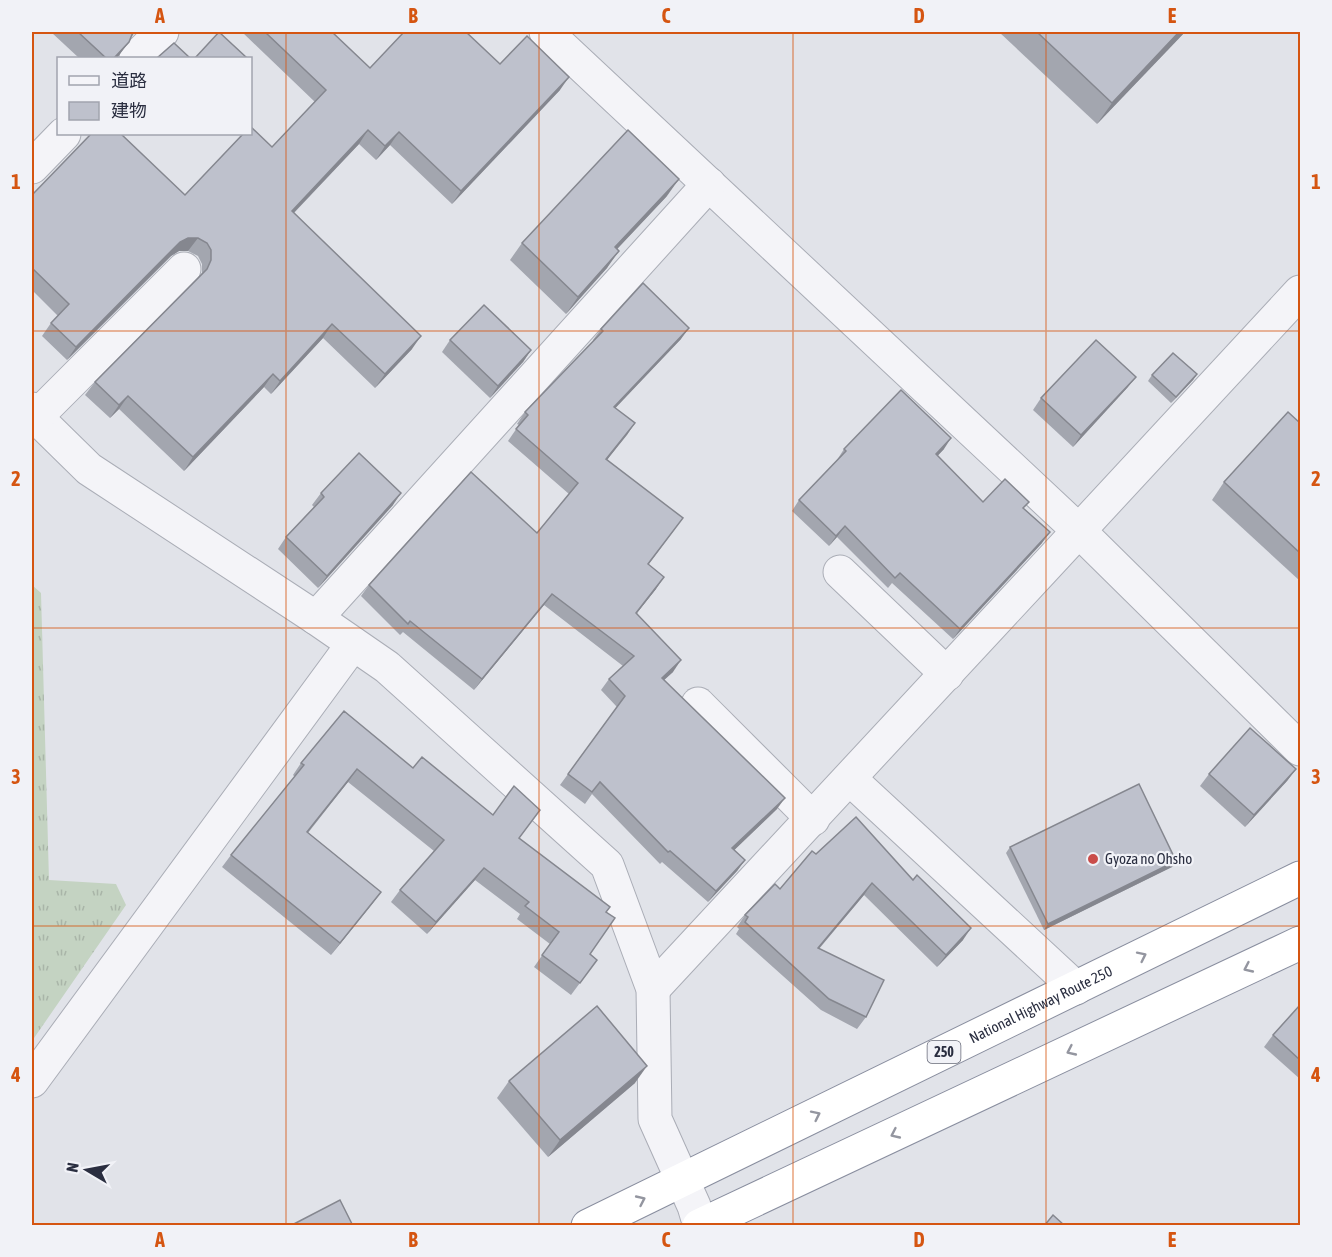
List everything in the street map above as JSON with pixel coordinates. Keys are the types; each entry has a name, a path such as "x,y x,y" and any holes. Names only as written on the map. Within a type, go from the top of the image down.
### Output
{"highway":[{"name":"National Highway Route 250","path":"588,1226 1300,878"},
{"path":"700,1225 1300,943"}],"street":[{"path":"137,57 162,32"},
{"path":"546,32 1078,530 1300,749"},
{"path":"32,167 63,135"},
{"path":"316,618 709,184"},
{"path":"184,269 34,413 89,469 387,667 607,865 653,989 655,1119 683,1180 700,1225"},
{"path":"653,989 1300,292"},
{"path":"840,572 947,674"},
{"path":"32,1081 353,644"},
{"path":"698,704 813,819"},
{"path":"850,779 1076,988"}],"green space":[{"path":"32,585 41,593 49,880 116,884 126,905 32,1041"}],"building":[{"path":"78,32 133,32 129,42 115,57 105,57"},
{"path":"219,32 246,57 196,57"},
{"path":"265,32 332,32 370,68 404,32 466,32 500,64 527,36 569,77 461,191 399,132 385,146 368,130 292,211 421,336 385,374 332,324 280,381 273,374 193,457 128,396 119,405 95,382 207,269 211,260 211,250 207,243 198,238 188,238 180,242 76,347 51,323 69,304 32,268 32,195 90,135 122,135 185,195 242,135 252,135 252,128 272,147 326,90"},
{"path":"1037,32 1179,32 1112,103"},
{"path":"174,43 189,57 158,57"},
{"path":"628,130 679,179 615,247 619,251 578,297 522,243"},
{"path":"643,283 689,328 614,407 635,423 606,459 683,518 648,564 664,577 636,613 681,660 662,678 785,798 732,848 745,860 716,891 670,851 668,852 600,782 592,792 568,774 625,696 609,679 634,656 552,594 482,679 410,621 408,624 369,585 471,472 537,533 578,483 516,429 528,415 525,412 603,331 601,329"},
{"path":"484,305 531,350 498,386 450,340"},
{"path":"1096,340 1136,377 1081,435 1041,398"},
{"path":"1173,353 1197,374 1176,397 1152,375"},
{"path":"901,390 951,438 936,454 983,502 1005,479 1029,502 1023,508 1050,532 960,629 900,573 895,578 845,526 836,536 799,500"},
{"path":"1288,412 1300,423 1300,553 1224,482"},
{"path":"359,453 401,493 327,576 286,537 324,497 321,493"},
{"path":"344,711 413,768 422,757 493,815 514,786 540,810 519,838 610,907 606,912 615,918 590,954 597,960 580,983 542,955 559,932 525,906 529,902 484,868 436,922 400,890 444,840 357,769 307,832 381,892 340,943 231,855 304,765 301,763"},
{"path":"1250,728 1296,769 1254,815 1209,774"},
{"path":"1139,784 1176,861 1048,924 1010,847"},
{"path":"856,817 913,880 917,875 971,928 946,955 872,883 818,948 884,980 866,1017 829,999 745,922 748,917 745,915 775,884 780,889 812,851 816,854"},
{"path":"1300,1005 1300,1060 1273,1035"},
{"path":"597,1006 647,1066 560,1140 509,1081"},
{"path":"340,1200 353,1226 290,1226"},
{"path":"1053,1215 1065,1226 1044,1226"}],"place":[{"name":"Gyoza no Ohsho","path":"1093,859"}]}
